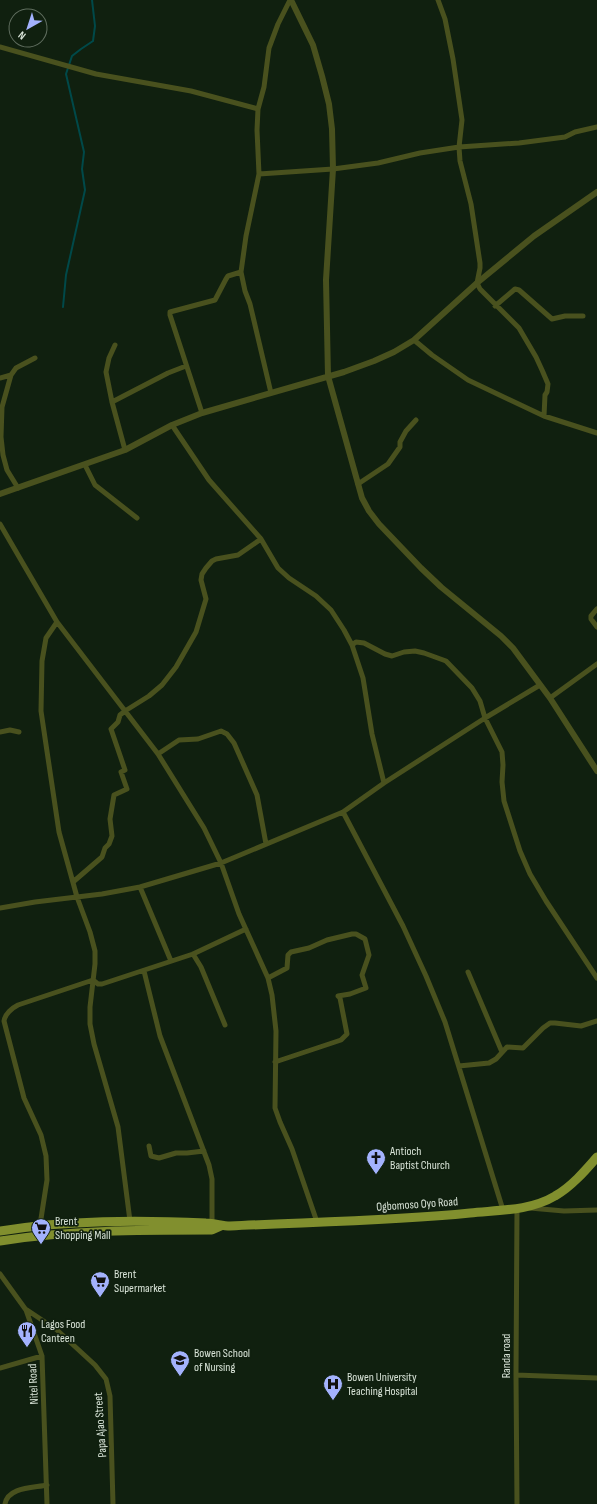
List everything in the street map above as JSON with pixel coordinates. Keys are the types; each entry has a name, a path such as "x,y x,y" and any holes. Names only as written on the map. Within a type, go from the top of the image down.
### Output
{"highway":[{"name":"Ogbomoso Oyo Road","path":"0,1240 40,1235 130,1230 424,1217 520,1208 535,1205 555,1196 572,1183 597,1157"},
{"name":"Ogbomoso Oyo Road","path":"0,1231 40,1225 130,1221 215,1226"}],"street":[{"path":"271,393 241,272 246,236 259,174 257,130 258,109 264,87 269,48 278,24 291,0"},
{"path":"291,0 312,45 329,104 334,169 326,280 328,376 362,498 369,511 379,524 441,586 513,648 550,698 597,771"},
{"path":"438,0 445,18 462,120 459,147 460,161 471,204 480,263 477,283 480,289 495,306 519,328 536,358 548,384 547,392 544,395 544,416"},
{"path":"0,47 102,75 191,91 258,109"},
{"path":"259,174 334,169 378,163 420,153 459,147 520,143 565,137 575,132 597,127"},
{"path":"0,494 125,450 172,425 202,413 328,376 374,361 394,352 414,340 477,283 534,236 597,192"},
{"path":"202,413 170,312 215,300 228,276 241,272"},
{"path":"495,306 515,289 519,290 552,319 565,316 583,316"},
{"path":"414,340 437,359 468,380 544,416 597,433"},
{"path":"115,345 109,358 106,372 112,402 125,450"},
{"path":"18,488 7,470 3,455 1,437 1,406 11,375 16,368 34,358"},
{"path":"112,402 168,373 186,366"},
{"path":"0,378 11,375"},
{"path":"358,484 388,464 400,447 400,442 406,431 416,420"},
{"path":"172,425 209,480 261,539 278,568 316,596 331,610 344,630 352,645 363,678 374,747 384,783"},
{"path":"85,465 95,486 137,518"},
{"path":"0,524 57,622 158,754 204,828 221,862 246,929 268,978 272,995 276,1031 275,1108 292,1149 317,1222"},
{"path":"73,882 102,857 112,836 110,823 114,795 127,789 121,772 125,770 111,729 118,722 120,715 149,696 162,685 176,667 196,632 206,599 201,580 202,574 206,568 216,559 238,555 261,539"},
{"path":"597,609 591,616 591,619 597,627"},
{"path":"57,622 46,638 42,661 41,711 59,832 77,897 90,932 95,951 90,1024 94,1044 118,1127 130,1221"},
{"path":"352,645 356,642 364,643 392,656 404,652 415,651 424,653 446,661 472,688 502,752 502,782 504,800 520,851 530,874 546,901 597,978"},
{"path":"550,698 597,664"},
{"path":"0,908 102,894 140,887 221,862 266,844 343,812 384,783 485,718 540,685"},
{"path":"0,732 10,730 18,732"},
{"path":"158,754 179,740 198,739 221,731 227,734 234,743 257,795 266,844"},
{"path":"343,812 402,926 426,976 445,1022 503,1210"},
{"path":"140,887 171,961"},
{"path":"93,980 98,984 102,984 144,971 193,954 246,929"},
{"path":"268,978 287,968 288,955 290,952 309,948 327,940 352,934 356,934 365,939 369,955 362,975 366,988 350,994 338,996 340,998 347,1034 341,1040 276,1062"},
{"path":"193,954 201,967 225,1025"},
{"path":"144,971 164,1048 204,1151 212,1179 215,1226"},
{"path":"468,972 502,1052"},
{"path":"40,1225 47,1180 46,1156 41,1135 24,1098 4,1017 18,1005 93,980"},
{"path":"459,1066 489,1063 496,1059 507,1047 523,1048 550,1023 581,1026 597,1021"},
{"path":"149,1146 151,1156 154,1158 159,1158 176,1152 186,1153 204,1151"},
{"path":"520,1208 564,1211 597,1210"},
{"name":"Randa road","path":"517,1504 516,1375 520,1208"},
{"name":"Nitel Road","path":"0,1274 26,1310 42,1356 47,1504"},
{"name":"Papa Ajao Street","path":"26,1310 57,1330 95,1365 106,1379 110,1396 114,1504"},
{"path":"0,1368 42,1356"},
{"path":"516,1375 597,1378"},
{"path":"5,1504 9,1495 15,1491 47,1485"}],"waterway":[{"path":"63,307 66,275 85,190 82,169 84,152 66,74 72,56 93,41 95,26 92,0"}],"place":[{"name":"Antioch Baptist Church","path":"376,1175"},
{"name":"Brent Shopping Mall","path":"41,1245"},
{"name":"Brent Supermarket","path":"100,1298"},
{"name":"Lagos Food Canteen","path":"27,1348"},
{"name":"Bowen School of Nursing","path":"180,1377"},
{"name":"Bowen University Teaching Hospital","path":"333,1401"}]}
